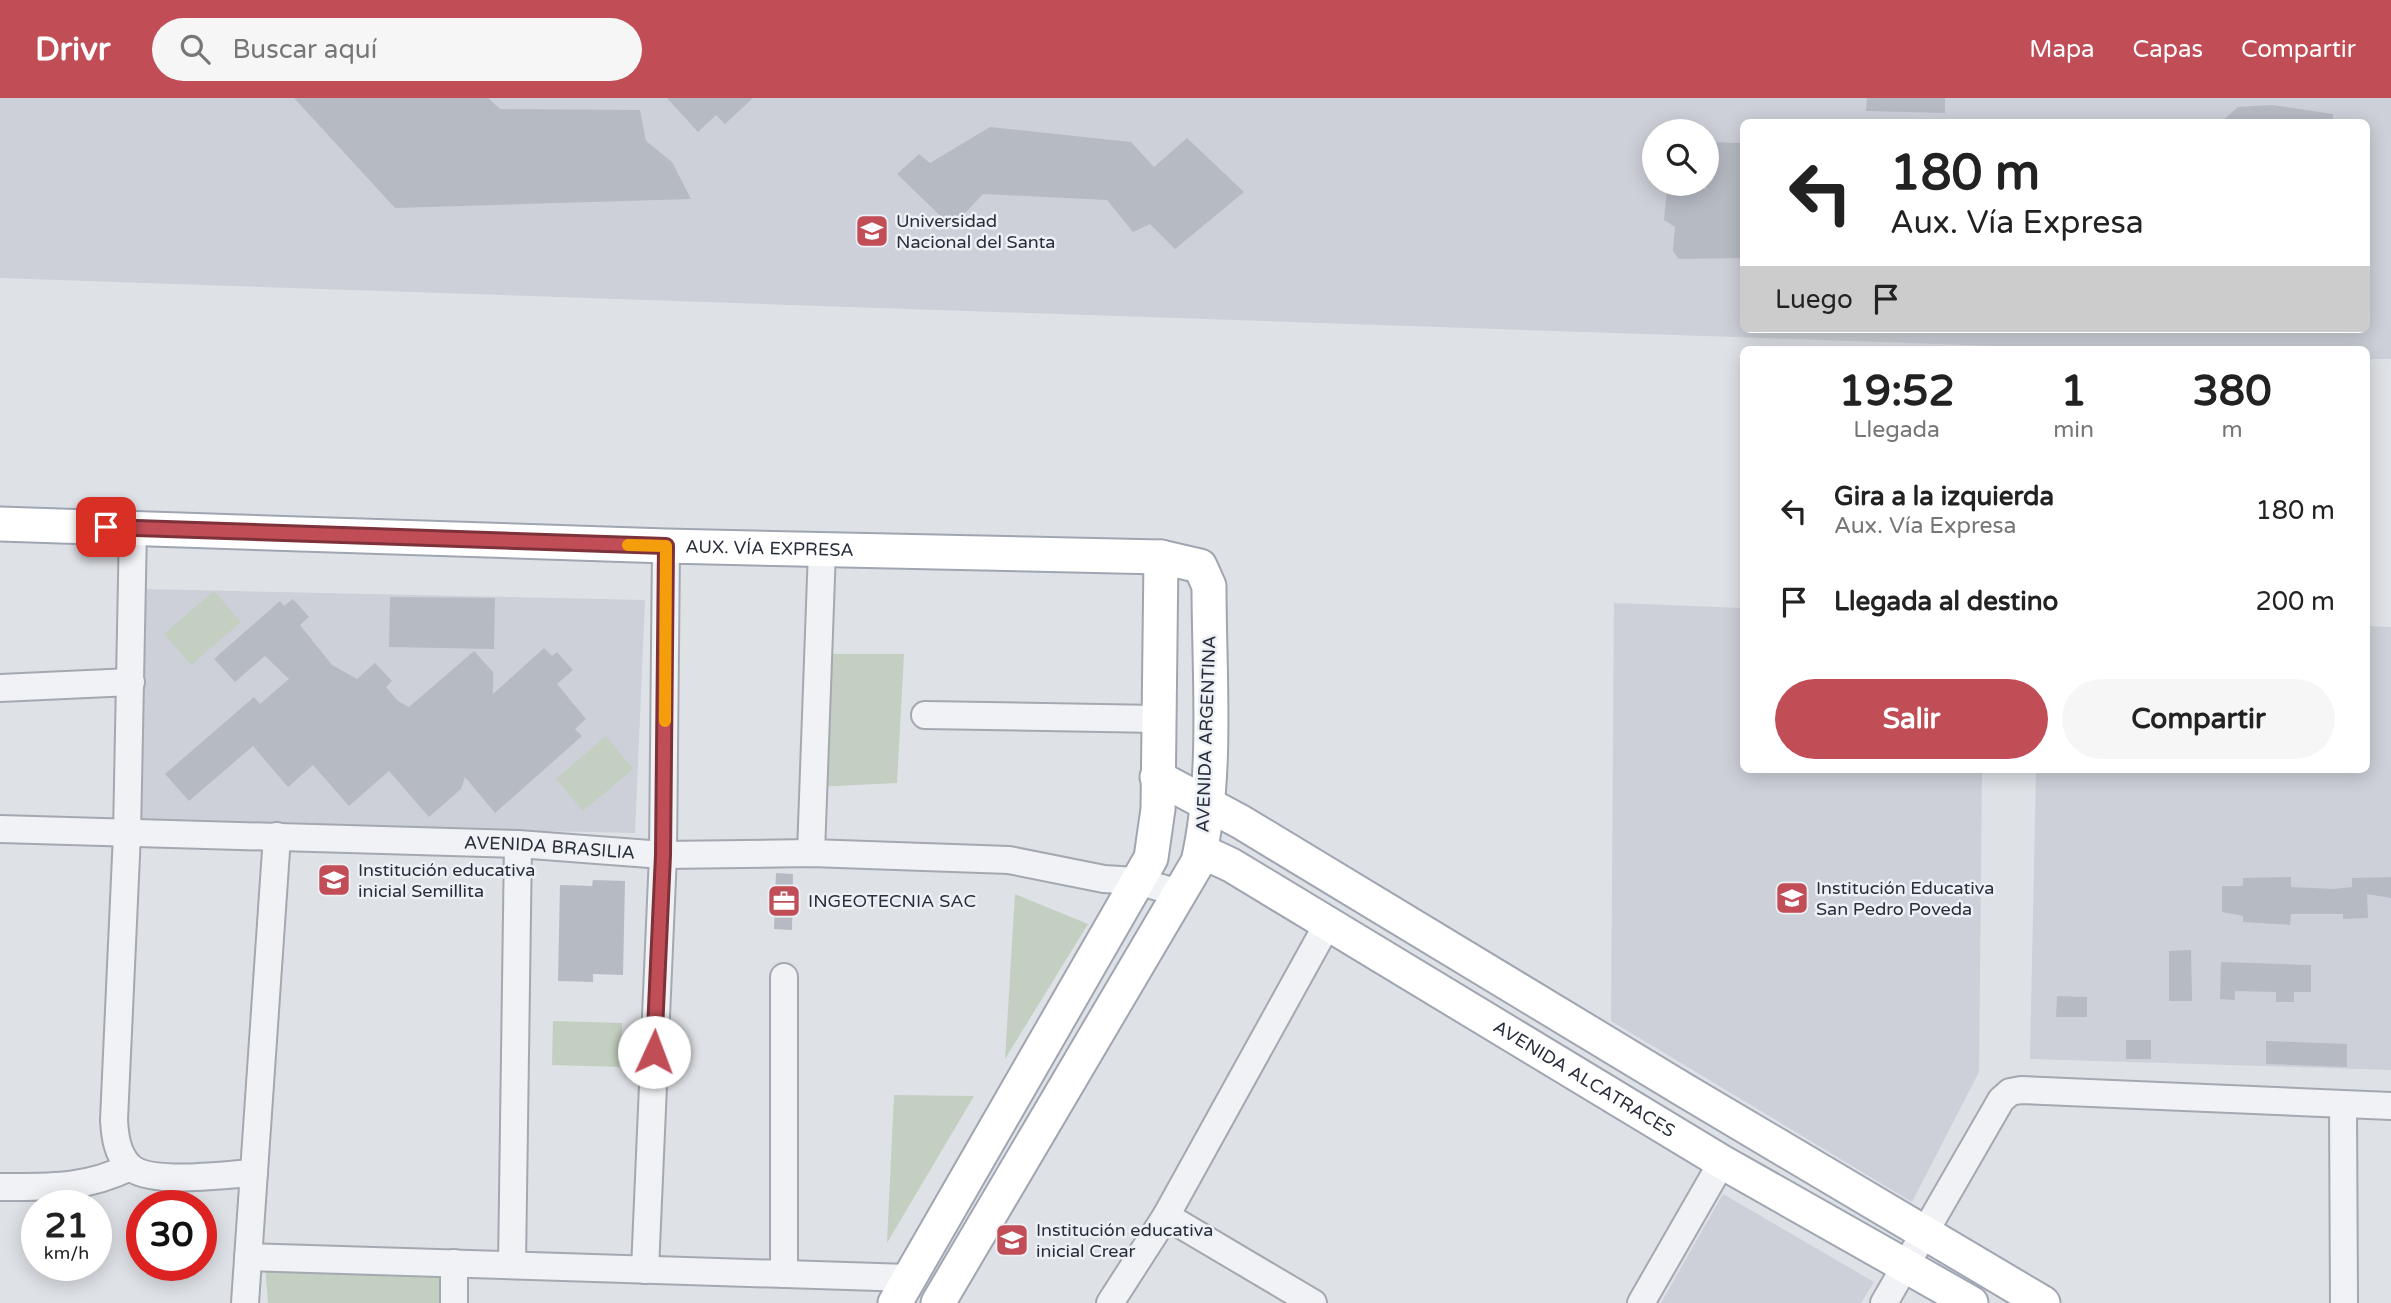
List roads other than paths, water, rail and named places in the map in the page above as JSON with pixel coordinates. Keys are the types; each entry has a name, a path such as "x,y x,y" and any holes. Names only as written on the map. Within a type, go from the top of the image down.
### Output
{"main road":[{"name":"AUX. VÍA EXPRESA","path":"0,524 666,546 1161,558"},
{"path":"902,1290 1144,870 1158,809 1161,558"},
{"name":"AVENIDA ARGENTINA","path":"938,1303 1198,862 1208,804 1209,586 1200,566 1161,558"},
{"path":"1157,777 1208,804 2043,1303"},
{"name":"AVENIDA ALCATRACES","path":"1201,851 1231,865 1722,1162 1971,1303"}],"street":[{"path":"133,528 127,834 114,1120 116,1144 130,1167 144,1174 167,1177 254,1173"},
{"path":"645,1269 663,855 666,546"},
{"path":"811,853 822,550"},
{"path":"0,688 131,682"},
{"path":"925,715 1158,719"},
{"name":"AVENIDA BRASILIA","path":"0,829 519,844 663,855 811,853 1009,860 1104,879 1144,870 1179,893"},
{"path":"245,1303 277,836"},
{"path":"513,1265 519,844"},
{"path":"1110,1303 1166,1216 1327,925"},
{"path":"783,1274 784,977"},
{"path":"1884,1303 2001,1100 2010,1092 2021,1090 2391,1106"},
{"path":"2343,1105 2344,1303"},
{"path":"1641,1303 1722,1162"},
{"path":"0,1187 53,1186 101,1181 130,1167"},
{"path":"1166,1216 1313,1303"},
{"path":"248,1257 783,1274 902,1290"},
{"path":"454,1263 454,1303"}],"place":[{"name":"Universidad Nacional del Santa","path":"872,231"},
{"name":"Institución educativa inicial Semillita","path":"334,880"},
{"name":"Institución Educativa San Pedro Poveda","path":"1792,898"},
{"name":"INGEOTECNIA SAC","path":"784,901"},
{"name":"Institución educativa inicial Crear","path":"1012,1240"}]}
